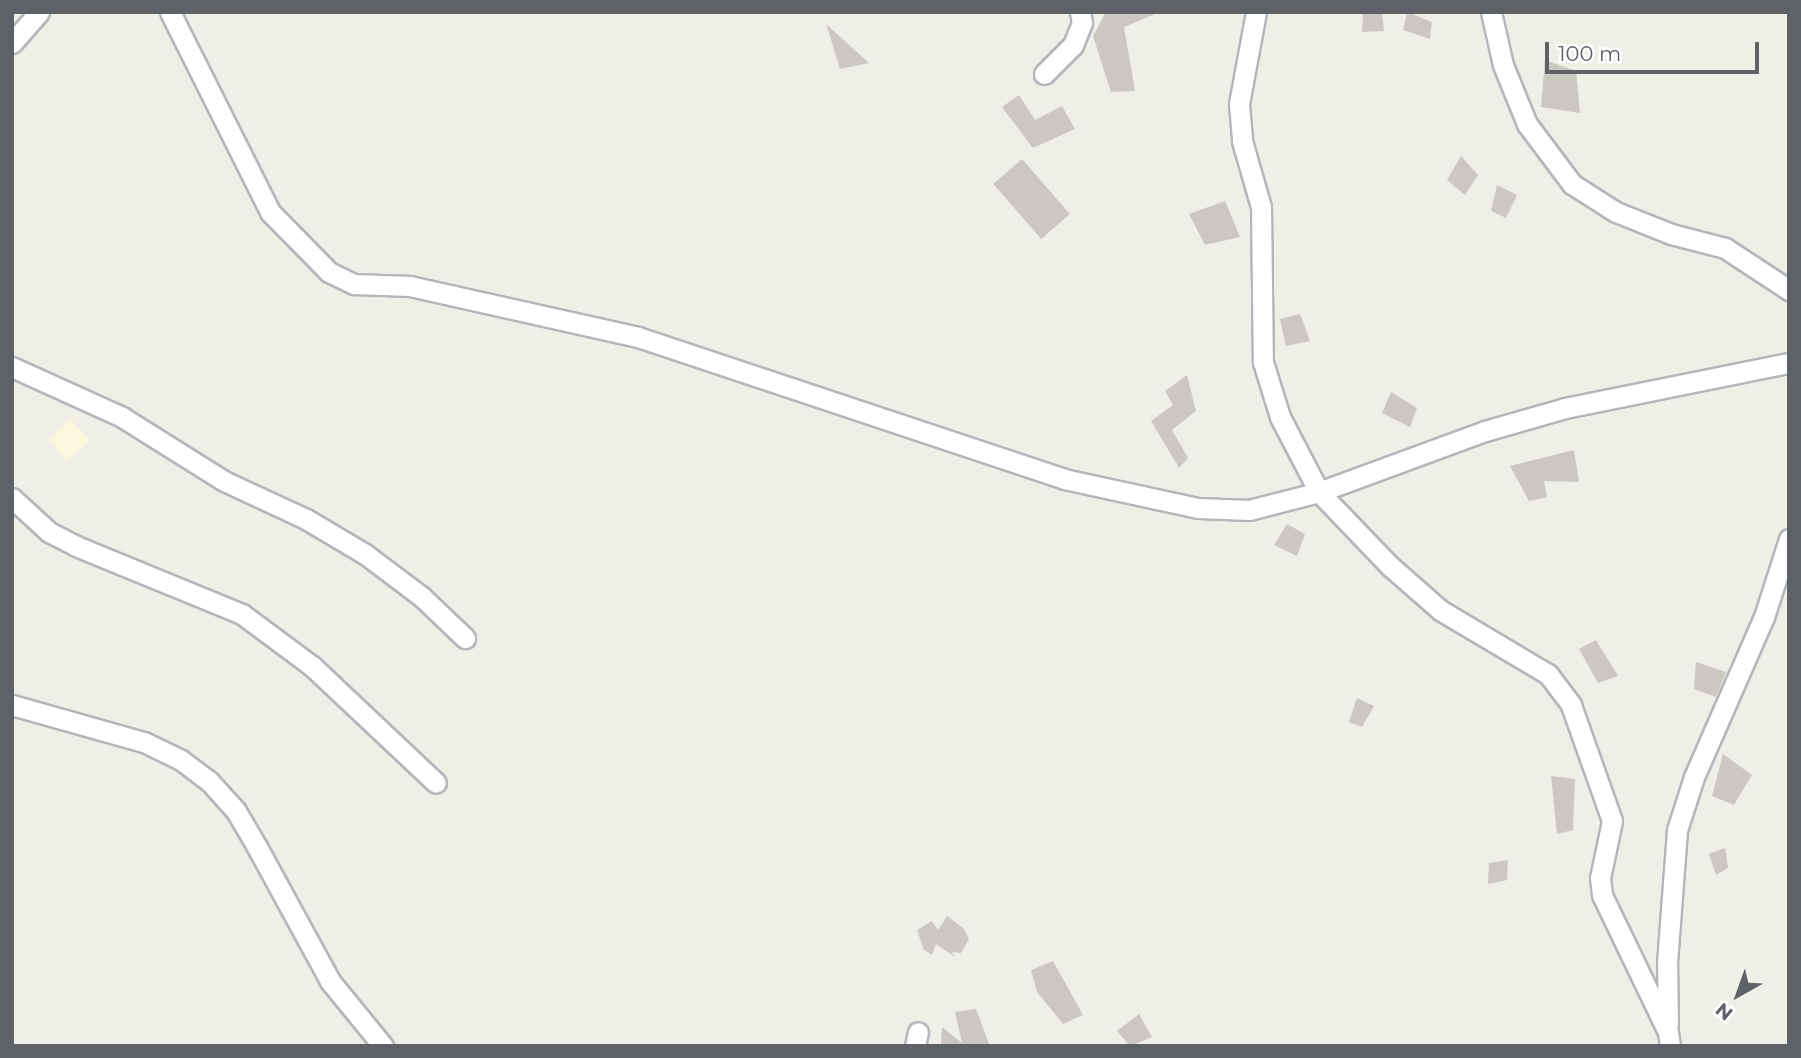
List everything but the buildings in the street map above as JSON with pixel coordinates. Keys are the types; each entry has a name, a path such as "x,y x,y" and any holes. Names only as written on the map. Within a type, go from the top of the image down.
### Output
{"street":[{"path":"12,43 39,12"},
{"path":"170,12 270,212 329,272 354,284 410,286 638,337 1064,479 1185,505 1249,510 1319,492 1485,431 1565,408 1789,363"},
{"path":"1044,74 1073,45 1082,23 1080,12"},
{"path":"1256,12 1239,104 1242,141 1261,207 1263,362 1280,417 1319,492 1390,566 1440,610 1548,674 1571,705 1612,821 1600,878 1602,895 1669,1039"},
{"path":"1491,12 1503,65 1527,124 1572,184 1616,212 1725,248 1789,290"},
{"path":"12,367 121,417 224,481 330,533 421,596 465,638"},
{"path":"12,498 50,532 76,546 242,614 312,666 436,783"},
{"path":"1669,1039 1667,963 1677,830 1694,776 1764,617 1789,540"},
{"path":"12,705 144,742 181,760 209,781 236,811 330,981 383,1046"}],"shaded area":[{"path":"70,418 90,441 66,461 49,440"}]}
